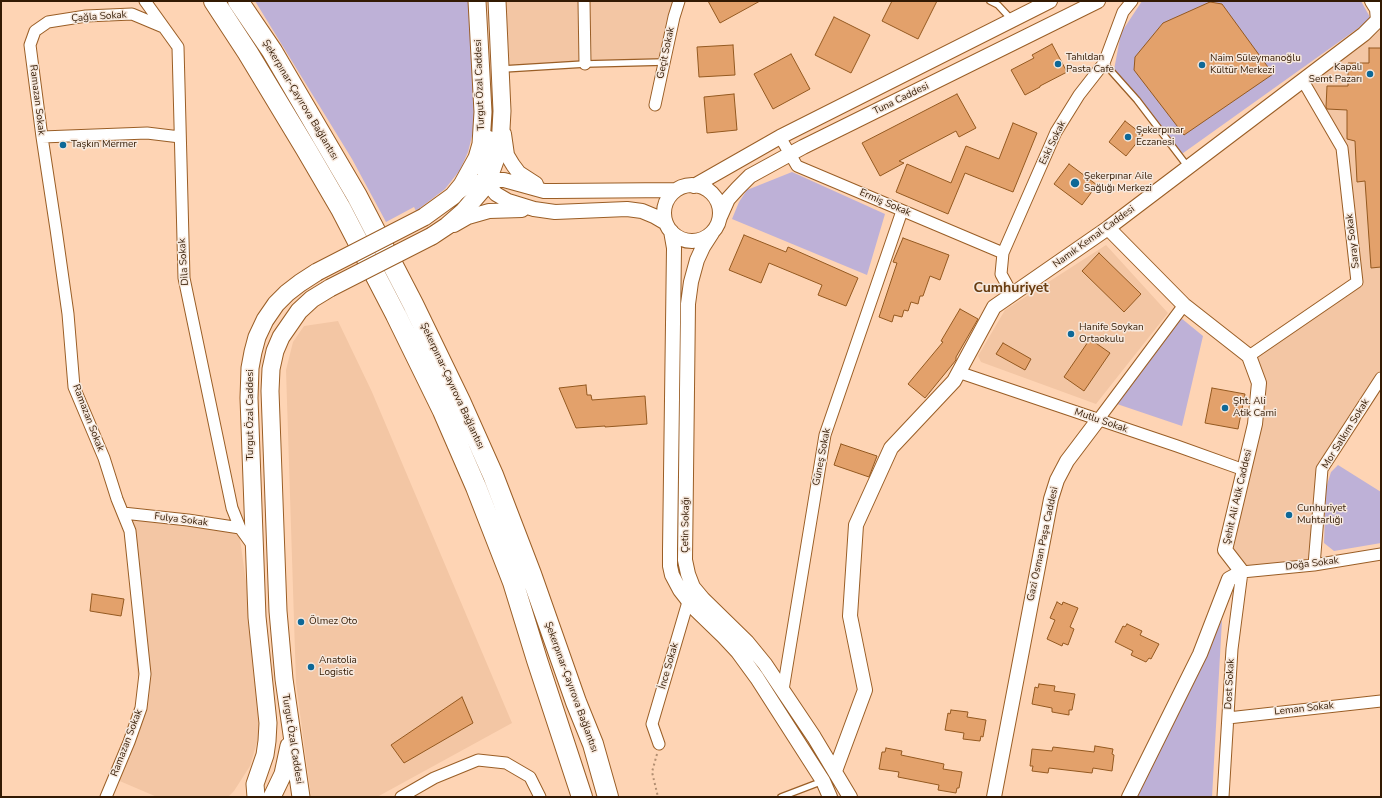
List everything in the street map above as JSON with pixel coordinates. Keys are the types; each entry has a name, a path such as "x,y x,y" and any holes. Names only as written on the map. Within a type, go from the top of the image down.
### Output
{"highway":[{"name":"Şekerpınar-Çayırova Bağlantısı","path":"214,1 248,53 341,209 396,315 443,411 476,487 513,582 582,797"},
{"name":"Şekerpınar-Çayırova Bağlantısı","path":"238,1 276,58 357,196 413,304 460,401 493,475 531,574 576,702 593,744 608,797"}],"main road":[{"name":"Turgut Özal Caddesi","path":"256,797 255,784 267,741 268,723 257,617 249,398 250,368 257,337 265,320 276,304 295,286 318,272 424,217 453,196 462,185 471,171 481,144 483,129 477,1"},
{"name":"Turgut Özal Caddesi","path":"301,797 288,716 278,611 270,391 271,369 275,351 289,323 312,299 330,288 432,236 447,226 463,212 481,191 487,181 500,147 502,111 497,1"},
{"path":"272,797 283,774 286,762 288,751 288,716"},
{"path":"242,797 255,778 261,765"}],"street":[{"name":"Dila Sokak","path":"145,1 178,47 184,278 232,508 240,528 254,546"},
{"path":"584,1 586,64"},
{"name":"Geçit Sokak","path":"655,105 674,17 679,1"},
{"name":"Tuna Caddesi","path":"694,186 780,137 1050,1"},
{"name":"Tuna Caddesi","path":"720,217 728,199 750,176 790,154 1098,1"},
{"name":"Eski Sokak","path":"1012,294 1001,274 1003,254 1056,132 1079,94 1104,63 1123,12 1132,1"},
{"name":"Namık Kemal Caddesi","path":"835,771 865,690 850,616 856,525 891,448 954,381 994,307 1108,228 1364,34 1378,20 1377,9 1372,1"},
{"name":"Çağla Sokak","path":"35,31 48,22 86,16 132,14 163,27"},
{"name":"Ramazan Sokak","path":"35,31 30,44 68,314 74,386 104,458 130,531 145,674 141,708 130,742 106,797"},
{"name":"Saray Sokak","path":"1249,356 1357,282 1342,148 1303,80"},
{"path":"482,94 490,137 484,169 487,181 496,194 508,201 546,211"},
{"path":"502,111 507,155 519,173 538,185 549,189 566,191"},
{"path":"42,136 147,134 180,137"},
{"name":"Ermiş Sokak","path":"780,137 797,166 1003,254"},
{"path":"432,236 468,217 489,211 627,209 642,211 654,216 678,237 686,241 695,241 700,240 712,233 717,226 720,217 719,208 713,196 702,188 694,186 676,190 566,191 544,190 504,180 487,181 469,185 453,196"},
{"path":"676,190 670,197 664,214 674,248 670,566 676,583 694,608 738,652 757,678 823,780 830,797"},
{"name":"Güneş Sokak","path":"783,690 825,435 902,211"},
{"path":"1108,228 1184,305 1249,356"},
{"name":"Çetin Sokağı","path":"712,233 696,260 688,304 685,560 688,574 693,587 702,599 747,642 783,690 835,771"},
{"name":"Gazi Osman Paşa Caddesi","path":"994,797 1051,499 1057,480 1067,461 1184,305"},
{"name":"Şehit Ali Atik Caddesi","path":"1242,572 1225,550 1255,424 1259,383 1249,356"},
{"name":"Mutlu Sokak","path":"958,372 1244,470"},
{"name":"Mor Salkım Sokak","path":"1314,565 1322,469 1381,378"},
{"name":"Fulya Sokak","path":"123,514 188,520 240,528"},
{"name":"Doğa Sokak","path":"1242,572 1314,565 1381,554"},
{"path":"1129,797 1200,654 1229,579 1242,572"},
{"name":"Dost Sokak","path":"1223,797 1232,649 1242,572"},
{"name":"İnce Sokak","path":"660,744 652,724 693,587"},
{"name":"Leman Sokak","path":"1228,718 1381,701"},
{"path":"401,797 434,778 478,760 506,763 530,777 540,797"},
{"path":"835,771 850,797"}],"lane":[{"path":"990,1 998,6 1012,20"},
{"path":"500,69 586,64 664,62"},
{"path":"1104,63 1137,100 1188,168"},
{"path":"782,797 823,780"}],"path":[{"path":"658,797 652,772 660,744"}],"shaded area":[{"path":"255,1 468,1 475,104 474,128 468,152 460,170 445,189 416,211 414,207 386,222 352,159"},
{"path":"505,1 679,1 665,64 509,65"},
{"path":"1142,1 1361,1 1371,19 1179,156 1113,75 1121,33"},
{"path":"1373,1 1381,1 1381,376 1322,468 1314,564 1242,573 1225,551 1255,425 1250,355 1357,282 1342,148 1301,82 1377,20"},
{"path":"792,172 885,214 867,275 732,219 739,202 747,190"},
{"name":"Hanife Soykan Ortaokulu","path":"1106,245 1168,313 1096,404 981,362 978,356 1005,310"},
{"path":"1181,318 1203,336 1182,426 1117,404"},
{"path":"338,321 372,392 512,723 377,797 311,797 296,683 286,370 293,342 304,326"},
{"path":"1338,465 1381,492 1381,543 1334,551 1324,543 1326,488 1331,472"},
{"path":"128,517 154,523 186,519 238,525 253,631 261,729 250,766 234,791 228,797 157,797 115,779 129,741 139,687 134,641 135,548"},
{"path":"1222,620 1212,797 1135,797 1172,720"}],"building":[{"path":"708,1 760,1 720,23"},
{"path":"892,1 937,1 918,39 882,21"},
{"path":"1210,2 1222,4 1273,74 1184,135 1134,70 1135,57 1163,23"},
{"path":"834,17 870,35 851,73 815,55"},
{"path":"1052,44 1067,72 1025,95 1011,70 1034,58 1032,55"},
{"path":"733,45 735,75 699,77 697,47"},
{"path":"1369,48 1381,48 1381,267 1371,268 1365,181 1357,182 1355,141 1347,139 1347,110 1327,109 1326,107 1327,86 1348,86 1348,63 1369,63"},
{"path":"791,54 810,89 773,109 754,74"},
{"path":"734,94 737,130 707,133 704,97"},
{"path":"957,94 976,128 959,137 956,131 899,161 904,163 880,176 862,143"},
{"path":"1125,121 1143,135 1126,156 1109,142"},
{"path":"1013,123 1037,133 1013,192 965,173 948,214 896,192 907,164 951,183 966,146 999,159"},
{"path":"1069,164 1097,185 1082,205 1054,184"},
{"path":"744,235 786,252 788,247 858,278 846,306 818,295 822,285 769,263 761,283 729,270"},
{"path":"903,238 949,255 940,280 930,276 923,296 920,296 918,304 911,302 908,311 904,310 902,317 894,315 892,322 879,317 897,263 893,262"},
{"path":"1099,253 1141,294 1124,312 1082,271"},
{"path":"960,309 978,319 956,357 956,360 925,398 908,384 943,342 941,341"},
{"path":"1090,339 1110,353 1084,391 1064,377"},
{"path":"1003,343 1031,359 1025,370 996,354"},
{"path":"586,385 587,395 591,395 592,400 645,396 647,424 576,428 559,388"},
{"name":"Şht. Ali Atik Cami","path":"1212,388 1245,394 1238,429 1205,423"},
{"path":"841,444 877,456 869,477 834,465"},
{"path":"92,594 124,599 121,616 90,611"},
{"path":"1057,602 1062,605 1063,602 1078,608 1070,627 1074,629 1068,645 1063,643 1062,646 1047,639 1055,620 1050,618"},
{"path":"1127,624 1142,631 1140,635 1159,644 1151,659 1149,658 1146,662 1131,655 1133,651 1115,642 1123,626 1125,627"},
{"path":"1039,684 1055,686 1054,691 1075,694 1072,710 1069,710 1069,715 1052,712 1052,708 1032,704 1035,687 1038,688"},
{"path":"462,697 473,723 404,763 391,745"},
{"path":"951,710 968,712 967,717 986,720 983,737 981,736 980,741 963,739 964,733 945,730 948,713 950,714"},
{"path":"1095,746 1113,749 1112,754 1114,755 1112,771 1093,768 1092,773 1049,768 1048,773 1032,771 1033,766 1030,766 1032,749 1052,751 1053,747 1094,752"},
{"path":"886,748 902,751 901,755 944,764 943,769 962,772 959,788 957,788 956,793 938,790 939,785 898,777 899,772 879,769 882,752 885,752"}],"place":[{"name":"Tahıldan Pasta Cafe","path":"1058,64"},
{"name":"Naim Süleymanoğlu Kültür Merkezi","path":"1202,65"},
{"name":"Kapalı Semt Pazarı","path":"1370,74"},
{"name":"Şekerpınar Eczanesi","path":"1128,137"},
{"name":"Taşkın Mermer","path":"63,145"},
{"name":"Şekerpınar Aile Sağlığı Merkezi","path":"1075,183"},
{"name":"Hanife Soykan Ortaokulu","path":"1071,334"},
{"name":"Şht. Ali Atik Cami","path":"1225,408"},
{"name":"Cunhuriyet Muhtarlığı","path":"1289,515"},
{"name":"Ölmez Oto","path":"301,622"},
{"name":"Anatolia Logistic","path":"311,667"}],"district":[{"name":"Cumhuriyet","path":"1011,289"}]}
